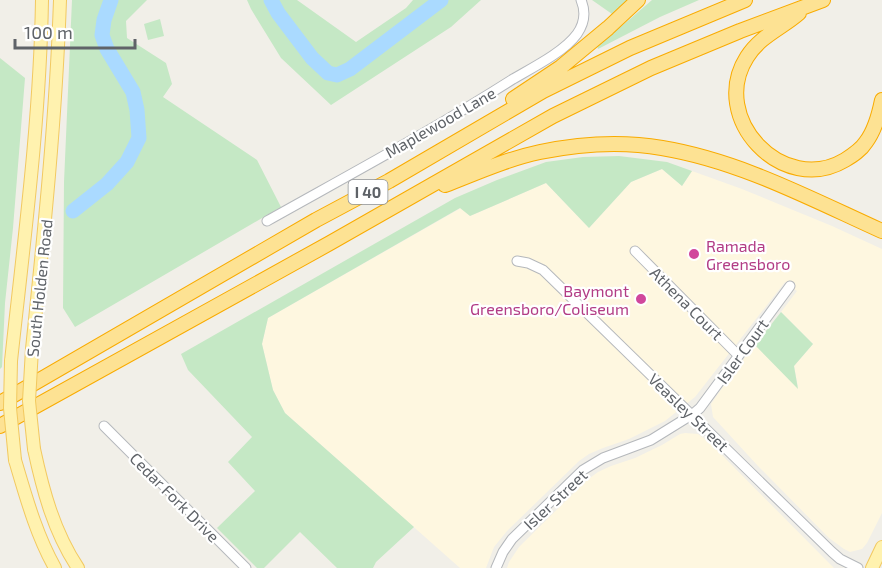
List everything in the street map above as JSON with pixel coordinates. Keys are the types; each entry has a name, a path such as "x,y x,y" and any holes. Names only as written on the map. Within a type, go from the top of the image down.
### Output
{"highway":[{"path":"389,181 561,67 638,0"},
{"name":"I 40","path":"0,402 543,91 673,29 745,0"},
{"path":"817,2 788,23 769,33 757,44 744,63 737,82 738,109 752,140 770,155 788,165 800,168 826,168 838,164 865,145 874,129 882,100"},
{"name":"I 40","path":"0,426 553,116 674,58 817,2"},
{"path":"399,204 497,165 538,153 600,144 630,145 661,148 729,165 783,186 882,231"}],"main road":[{"name":"South Holden Road","path":"42,0 39,73 31,174 11,361 10,408 15,460 38,534 55,568"},
{"name":"South Holden Road","path":"60,0 58,74 29,400 34,449 48,504 63,542 78,568"},
{"path":"872,568 882,547"}],"street":[{"name":"Maplewood Lane","path":"267,222 481,100 569,43 582,27 584,8 581,0"},
{"name":"Athena Court","path":"635,251 738,355"},
{"name":"Veasley Street","path":"517,261 543,270 832,552 858,568"},
{"name":"Isler Court","path":"693,414 708,398 790,286"},
{"name":"Isler Street","path":"496,568 503,552 513,539 584,470 603,459 651,440 693,414"},
{"name":"Cedar Fork Drive","path":"105,426 246,568"}],"shaded area":[{"path":"662,169 682,186 692,171 742,189 882,249 882,513 862,549 850,552 829,538 713,417 711,404 755,345 798,387 794,366 813,344 781,312 797,291 785,282 695,397 665,421 629,439 589,454 579,461 507,531 494,547 486,568 460,568 285,413 273,390 262,344 268,318 461,208 470,216 546,183 589,228 631,182"},
{"path":"685,433 698,434 709,442 834,568 507,568 519,547 587,480 598,472 635,458"}],"green space":[{"path":"72,0 147,0 126,21 127,38 166,63 172,84 163,97 257,160 281,207 75,327 63,308 64,182"},
{"path":"247,0 297,0 356,42 406,8 413,0 481,0 451,27 331,105 281,58"},
{"path":"592,0 628,0 612,14"},
{"path":"652,0 699,0 598,49 597,46"},
{"path":"160,19 164,36 148,40 144,24"},
{"path":"0,58 25,78 5,303 2,367 0,369"},
{"path":"619,156 667,162 692,171 682,186 662,169 631,182 589,228 546,183 470,216 460,208 268,318 262,344 273,390 285,413 414,527 376,562 373,568 337,568 300,532 264,568 257,568 217,528 255,491 228,462 252,437 188,370 181,354 455,198 546,162 583,157"},
{"path":"781,312 813,344 794,366 798,389 755,345"}],"waterway":[{"path":"73,211 107,184 127,162 139,138 133,92 107,49 102,35 111,0"},
{"path":"271,0 312,58 328,73 337,75 350,69 441,0"}],"place":[{"name":"Ramada Greensboro","path":"694,254"},
{"name":"Baymont Greensboro/Coliseum","path":"641,299"}]}
